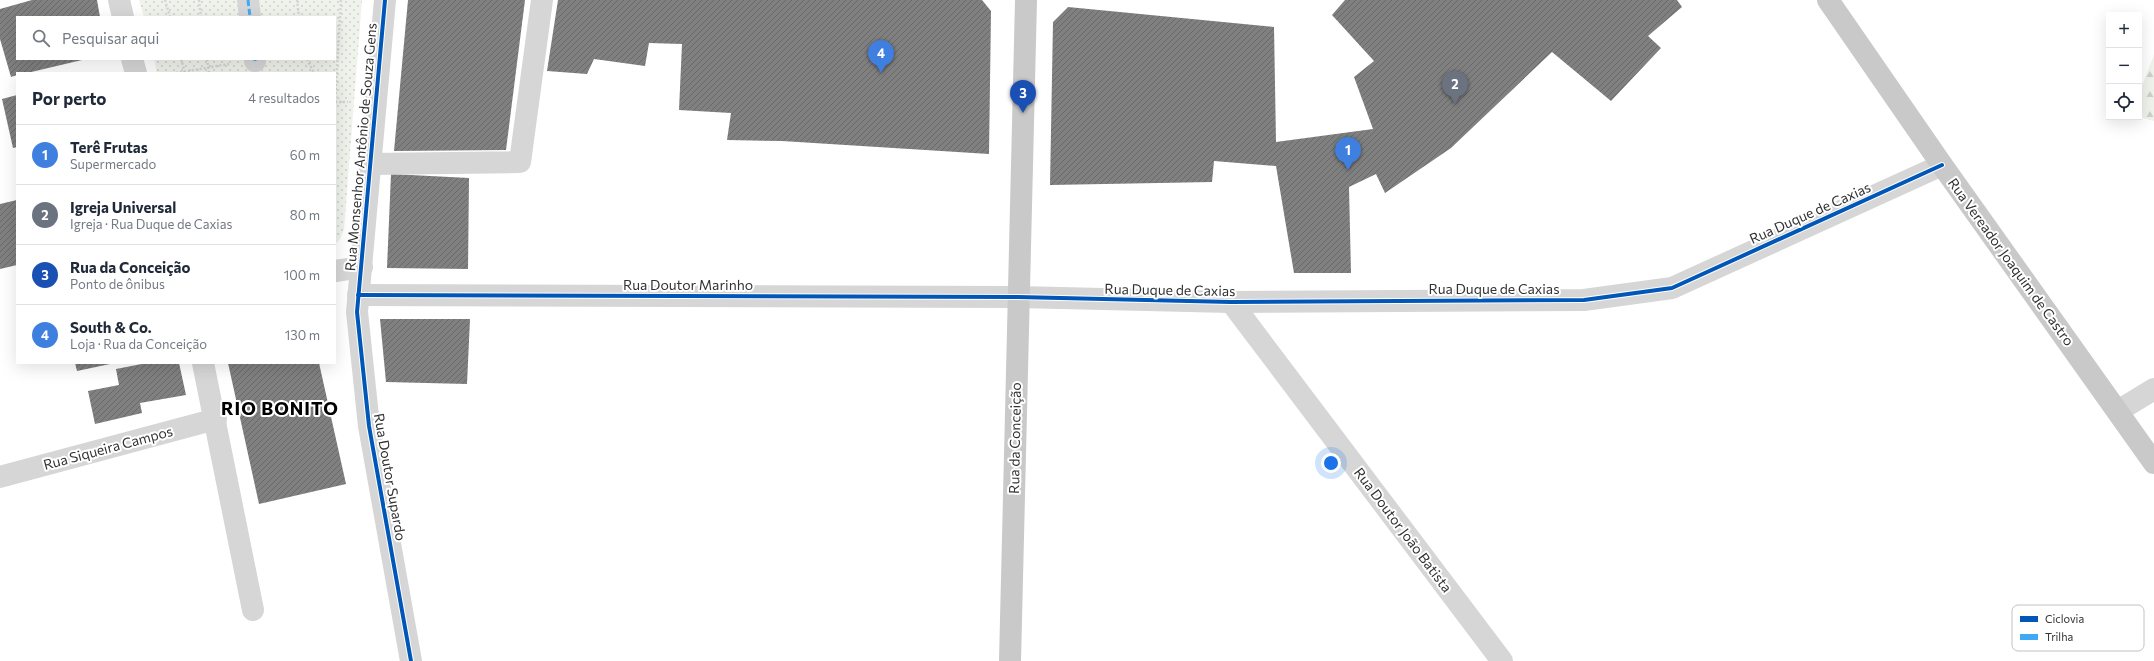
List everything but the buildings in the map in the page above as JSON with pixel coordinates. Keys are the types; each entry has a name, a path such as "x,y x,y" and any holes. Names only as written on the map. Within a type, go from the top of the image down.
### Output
{"main road":[{"name":"Rua da Conceição","path":"1010,661 1026,0"},
{"name":"Rua Vereador Joaquim de Castro","path":"1828,0 1942,166 2154,463"}],"street":[{"path":"118,0 122,16"},
{"path":"248,0 250,16"},
{"name":"Rua Monsenhor Antônio de Souza Gens","path":"358,295 372,164 385,0"},
{"path":"372,164 520,162 542,0"},
{"path":"132,60 136,72"},
{"name":"Rua Duque de Caxias","path":"1018,297 1231,302 1584,300 1672,288 1942,166"},
{"path":"336,271 362,267"},
{"name":"Rua Doutor Marinho","path":"358,295 1018,297"},
{"name":"Rua Doutor Supardo","path":"358,295 357,312 369,426 411,661"},
{"name":"Rua Doutor João Batista","path":"1231,302 1502,661"},
{"path":"203,364 216,419 253,610"},
{"path":"2118,411 2154,389"},
{"name":"Rua Siqueira Campos","path":"0,476 216,419"}],"path":[{"path":"165,0 170,16"},
{"path":"198,0 201,16"},
{"path":"297,0 299,16"},
{"path":"336,50 341,0"},
{"path":"181,60 184,72 255,60"},
{"path":"207,60 209,72"},
{"path":"307,60 313,72"},
{"path":"336,60 336,72"}],"green space":[{"path":"139,0 362,0 344,229 340,239 336,243 336,72 157,72 154,60 336,60 336,16 144,16"},
{"path":"2154,55 2154,121 2142,118 2142,85"}],"marked path":[{"path":"248,0 250,16"}],"cycle path":[{"path":"385,0 357,312 369,426 411,661"},
{"path":"358,295 1018,297 1231,302 1584,300 1672,288 1942,165"}],"place":[{"name":"South & Co.","path":"881,73"},
{"name":"Igreja Universal","path":"1455,104"},
{"name":"Rua da Conceição","path":"1023,113"},
{"name":"Terê Frutas","path":"1348,170"}],"district":[{"name":"RIO BONITO","path":"280,409"}]}
